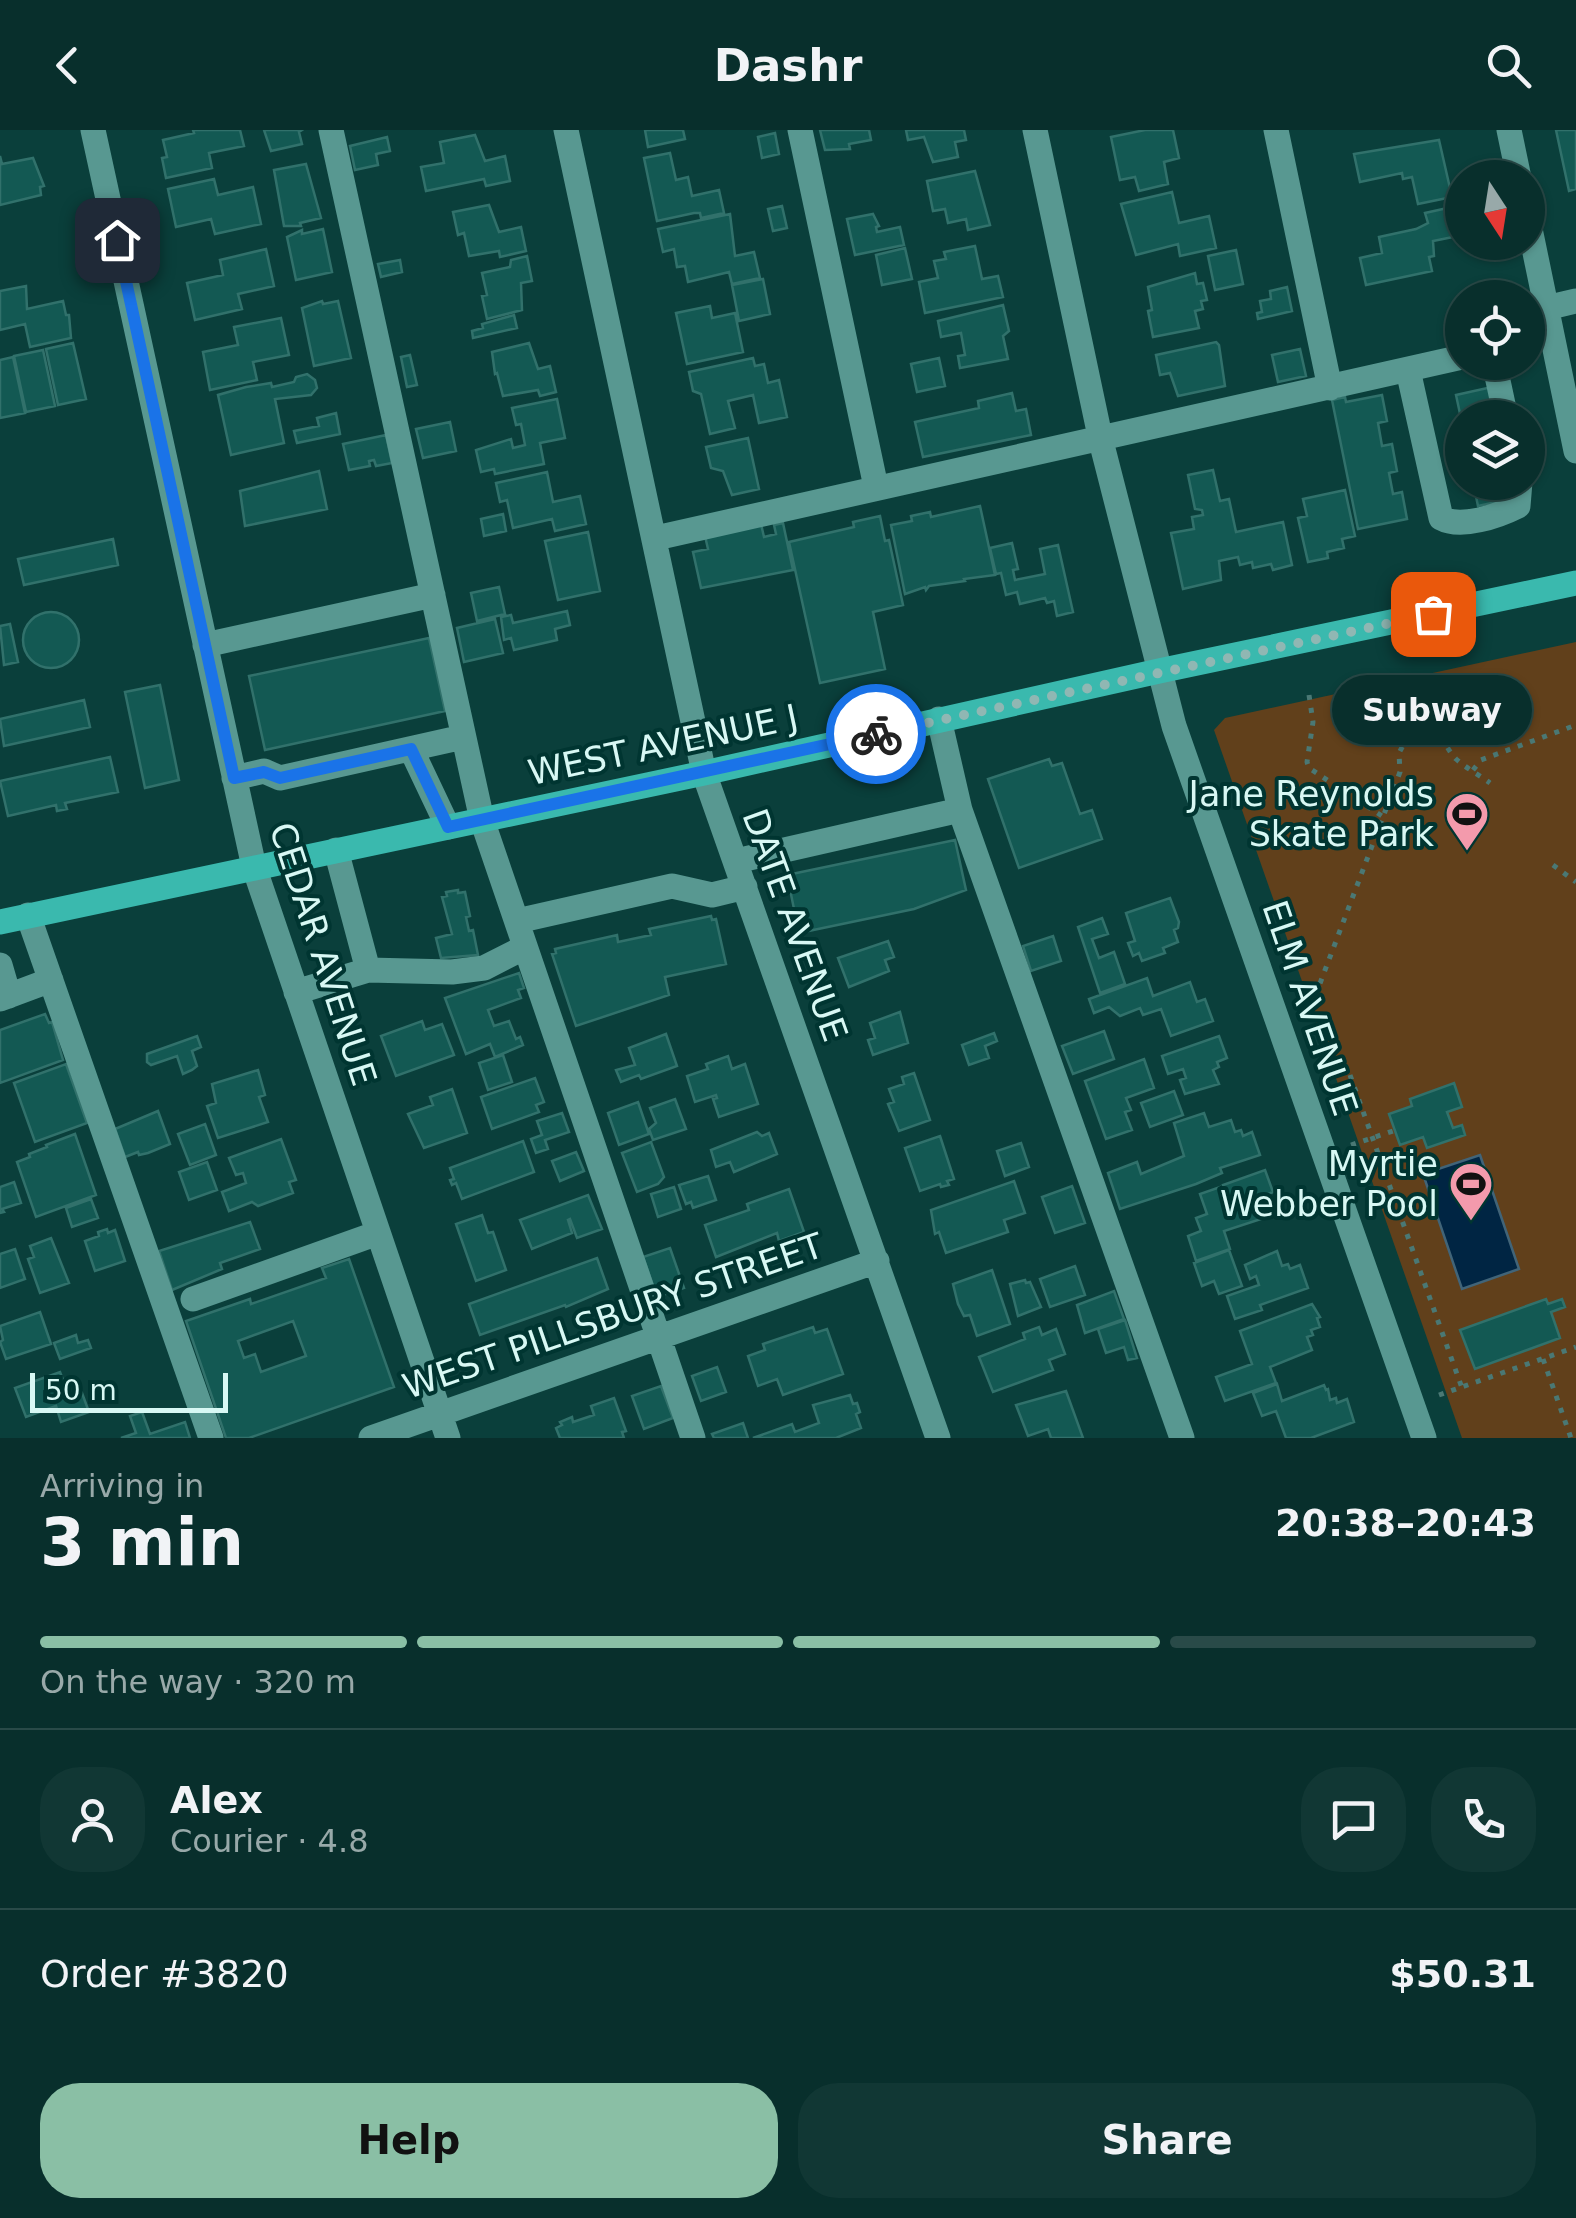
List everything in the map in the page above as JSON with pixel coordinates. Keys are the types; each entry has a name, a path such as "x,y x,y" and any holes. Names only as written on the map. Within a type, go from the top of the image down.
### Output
{"main road":[{"name":"WEST AVENUE J","path":"0,922 1576,583"}],"street":[{"name":"CEDAR AVENUE","path":"93,130 254,866 444,1426"},
{"path":"331,130 482,820 693,1438"},
{"name":"DATE AVENUE","path":"566,130 704,773 938,1438"},
{"path":"800,130 876,488"},
{"name":"ELM AVENUE","path":"1035,130 1101,441 1180,745 1424,1438"},
{"path":"1276,130 1330,388"},
{"path":"1509,130 1515,160"},
{"path":"1536,260 1545,313"},
{"path":"1546,308 1576,301"},
{"path":"1545,355 1576,450"},
{"path":"656,538 1445,362"},
{"path":"1408,370 1441,518 1459,522 1505,512 1518,506 1518,500"},
{"path":"205,645 433,595"},
{"path":"939,719 960,810 1182,1438"},
{"path":"234,778 264,772 280,778 463,737"},
{"path":"411,749 448,827"},
{"path":"736,861 960,810"},
{"path":"336,850 368,970"},
{"path":"516,921 672,886 712,895 745,888"},
{"path":"28,916 211,1438"},
{"path":"296,992 368,970 452,972 484,968 526,948"},
{"path":"0,965 4,998 51,980"},
{"path":"193,1300 378,1233"},
{"name":"WEST PILLSBURY STREET","path":"374,1438 444,1426 657,1338 877,1261"}],"path":[{"path":"1309,695 1309,768 1383,816"},
{"path":"1472,770 1481,760 1576,725"},
{"path":"1297,993 1319,986 1400,772 1401,746 1410,735 1440,735 1453,756 1490,783"},
{"path":"1553,864 1576,882"},
{"path":"1350,1075 1462,1388"},
{"path":"1350,1145 1393,1131"},
{"path":"1439,1396 1576,1347"},
{"path":"1543,1359 1571,1438"}],"shaded area":[{"path":"1576,642 1576,1438 1462,1438 1214,730 1225,718"}],"water":[{"name":"Myrtie Webber Pool","path":"1480,1155 1519,1269 1462,1289 1423,1174"}],"building":[{"path":"193,130 240,130 244,146 209,153 212,168 166,178 163,140 194,133"},
{"path":"264,130 302,130 302,144 271,151"},
{"path":"645,130 683,130 685,139 648,147"},
{"path":"820,130 869,130 871,140 849,144 850,149 825,150"},
{"path":"906,130 964,130 966,140 955,142 958,157 933,162 924,137 908,140"},
{"path":"1145,130 1173,130 1179,158 1164,162 1168,184 1139,191 1135,177 1120,180 1111,137"},
{"path":"1556,130 1576,130 1576,189 1569,191"},
{"path":"775,133 779,154 762,158 758,137"},
{"path":"475,135 485,161 505,156 510,181 486,186 484,179 426,191 421,167 444,163 440,142"},
{"path":"387,137 390,151 376,154 378,165 355,170 350,146"},
{"path":"1439,140 1445,166 1445,198 1418,204 1412,177 1403,179 1402,173 1360,182 1354,154"},
{"path":"670,153 676,180 688,177 692,196 719,190 724,213 701,218 700,213 694,213 657,221 644,158"},
{"path":"0,156 2,164 33,158 44,186 40,187 41,195 0,205"},
{"path":"306,164 321,218 300,223 301,226 284,226 274,170"},
{"path":"975,171 990,225 968,230 966,219 948,223 945,209 933,211 927,181"},
{"path":"214,179 218,195 253,187 261,224 215,234 211,219 176,227 168,189"},
{"path":"1172,192 1179,223 1209,216 1216,248 1180,256 1178,244 1136,255 1121,204"},
{"path":"489,205 499,232 521,227 526,251 500,257 499,251 469,256 464,233 458,235 453,212"},
{"path":"782,206 787,228 773,231 768,209"},
{"path":"1445,209 1445,239 1433,241 1434,256 1429,257 1432,271 1366,285 1360,258 1382,253 1379,237 1428,223 1425,213"},
{"path":"730,214 735,256 754,252 760,278 732,284 729,272 688,282 685,266 677,267 674,249 663,252 658,229"},
{"path":"873,214 879,226 877,232 900,227 904,245 855,255 847,219"},
{"path":"323,229 332,272 296,280 287,237 302,230 302,234"},
{"path":"975,246 982,279 998,276 1003,297 925,313 919,282 938,278 934,261 946,259 944,252"},
{"path":"905,248 912,279 882,285 876,255"},
{"path":"266,249 274,286 238,294 242,309 195,320 187,283 223,275 220,260"},
{"path":"1236,250 1243,284 1215,290 1208,256"},
{"path":"527,256 532,281 521,283 522,310 487,319 482,273 510,267 511,260"},
{"path":"400,260 402,272 381,277 378,264"},
{"path":"1195,273 1197,284 1203,283 1207,300 1201,301 1203,309 1195,311 1199,328 1153,337 1148,287"},
{"path":"763,279 770,314 739,321 732,285"},
{"path":"26,286 27,309 63,301 71,338 30,347 25,324 0,330 0,291"},
{"path":"1287,287 1292,311 1258,319 1257,313 1262,312 1260,301 1271,299 1270,291"},
{"path":"322,301 338,301 351,358 314,366 302,308"},
{"path":"1003,305 1009,331 1003,336 1008,359 960,368 958,356 965,355 961,333 941,337 938,321"},
{"path":"710,306 712,318 735,313 743,352 687,364 676,313"},
{"path":"514,315 517,328 473,338 472,331 483,328 482,324"},
{"path":"281,318 289,355 253,362 257,380 210,390 203,352 238,345 234,327"},
{"path":"1216,342 1225,386 1178,396 1170,373 1160,375 1156,355"},
{"path":"73,343 86,399 58,405 46,349"},
{"path":"529,343 538,369 550,366 556,392 540,396 538,390 503,396 492,352"},
{"path":"1300,349 1306,376 1278,382 1272,355"},
{"path":"43,350 55,406 26,412 14,356"},
{"path":"410,355 417,385 407,387 401,357"},
{"path":"13,357 25,413 0,418 0,360"},
{"path":"753,358 755,366 764,364 768,383 779,380 787,417 759,423 753,395 728,401 735,428 710,434 701,394 693,391 689,372"},
{"path":"939,358 945,386 917,392 911,364"},
{"path":"307,374 315,380 317,388 311,395 275,399 284,443 231,455 218,395 246,387 294,382 296,377"},
{"path":"1492,387 1495,400 1457,400 1456,395"},
{"path":"1012,393 1016,411 1026,409 1031,435 923,457 915,422 979,408 978,401"},
{"path":"1382,395 1387,421 1378,423 1382,446 1392,444 1397,471 1389,473 1393,494 1402,492 1407,519 1358,529 1332,400 1345,397 1346,402"},
{"path":"557,399 565,438 540,443 544,464 495,474 494,469 481,472 476,450 511,439 513,448 525,445 521,424 516,425 512,408"},
{"path":"336,413 340,434 297,443 294,431 319,426 317,418"},
{"path":"450,422 456,451 423,458 416,429"},
{"path":"386,435 392,463 376,466 374,460 369,461 370,466 349,470 343,444"},
{"path":"748,438 759,489 732,495 723,471 711,468 706,447"},
{"path":"1213,470 1220,501 1229,499 1236,532 1283,522 1292,565 1273,570 1271,564 1253,568 1252,562 1240,565 1238,557 1219,561 1221,580 1183,589 1171,533 1194,529 1192,517 1203,515 1202,510 1195,509 1188,475"},
{"path":"319,471 327,509 245,526 240,491"},
{"path":"547,472 553,502 580,496 586,524 555,531 552,519 513,528 507,500 500,502 496,483"},
{"path":"1345,490 1355,536 1342,539 1344,548 1327,552 1328,558 1308,562 1298,518 1307,516 1303,499"},
{"path":"1477,500 1505,500 1478,506"},
{"path":"980,506 995,575 905,594 891,525 912,521 911,516 930,512 931,517"},
{"path":"503,514 506,531 484,536 481,519"},
{"path":"880,516 903,605 873,612 885,669 820,683 789,542 854,527 853,522"},
{"path":"783,523 793,570 701,588 693,552 708,549 705,536 761,524 764,537 776,534 774,525"},
{"path":"588,532 600,591 558,600 545,541"},
{"path":"113,539 118,565 24,585 18,559"},
{"path":"1012,543 1018,569 1013,570 1015,580 1045,574 1040,549 1058,545 1073,612 1057,616 1054,601 1047,603 1045,598 1020,604 1017,592 1006,595 990,548"},
{"path":"499,587 505,614 477,621 471,593"},
{"path":"567,611 570,625 555,629 557,640 514,650 511,638 504,640 501,617 511,615 513,623"},
{"path":"51,612 71,620 79,640 71,660 51,668 31,660 23,640 31,620"},
{"path":"495,619 503,653 464,662 457,628"},
{"path":"10,624 18,662 4,665 0,626"},
{"path":"429,638 445,711 265,750 249,676"},
{"path":"160,685 179,780 145,788 125,692"},
{"path":"84,700 90,727 4,746 0,719"},
{"path":"110,757 118,792 65,803 67,809 57,811 56,805 8,816 0,781"},
{"path":"1049,759 1052,766 1062,763 1080,814 1092,810 1102,839 1019,868 988,779"},
{"path":"955,840 966,890 914,909 799,933 787,875"},
{"path":"458,890 465,892 470,916 466,917 478,955 441,958 436,938 452,934 442,897"},
{"path":"1170,898 1179,922 1174,930 1178,942 1163,948 1165,953 1142,961 1139,953 1133,956 1128,943 1135,941 1126,913"},
{"path":"711,916 716,919 726,964 665,977 669,995 576,1026 552,954 555,949 617,935 618,942 651,935 649,929"},
{"path":"1102,918 1108,934 1092,939 1099,958 1114,952 1125,984 1100,993 1078,927"},
{"path":"1053,936 1061,961 1031,971 1023,946"},
{"path":"888,941 894,957 885,960 889,971 849,987 838,958"},
{"path":"519,973 524,988 518,990 521,998 488,1010 494,1026 509,1021 516,1039 520,1037 523,1045 495,1057 490,1044 466,1054 445,998"},
{"path":"1147,978 1153,996 1190,982 1197,1002 1205,999 1213,1021 1171,1036 1161,1009 1143,1015 1140,1008 1120,1016 1109,1007 1094,1013 1089,999"},
{"path":"900,1012 908,1043 873,1055 868,1040 875,1038 870,1023"},
{"path":"45,1014 52,1022 63,1060 0,1083 0,1030"},
{"path":"422,1021 425,1030 442,1024 454,1055 396,1076 381,1036"},
{"path":"1104,1031 1114,1059 1073,1074 1062,1046"},
{"path":"994,1033 997,1041 985,1046 989,1058 969,1065 962,1045"},
{"path":"666,1034 677,1066 621,1082 616,1070 635,1065 629,1048"},
{"path":"197,1036 201,1047 192,1051 197,1066 192,1070 183,1074 177,1056 151,1065 147,1062 147,1054"},
{"path":"1219,1036 1227,1058 1217,1062 1219,1067 1213,1070 1219,1084 1185,1094 1180,1080 1186,1078 1183,1069 1168,1074 1162,1056"},
{"path":"503,1055 512,1082 488,1090 479,1063"},
{"path":"728,1056 732,1069 745,1064 758,1104 719,1117 713,1099 716,1095 695,1102 687,1076"},
{"path":"1144,1059 1154,1088 1126,1098 1131,1110 1125,1112 1132,1130 1106,1139 1085,1081"},
{"path":"66,1064 87,1123 35,1142 14,1083"},
{"path":"258,1070 265,1095 259,1097 268,1122 218,1138 207,1106 216,1103 212,1084"},
{"path":"914,1073 930,1120 899,1131 888,1104 894,1102 889,1089 904,1084 902,1077"},
{"path":"535,1078 544,1102 536,1105 539,1112 492,1129 481,1097"},
{"path":"1454,1083 1462,1107 1447,1112 1453,1128 1462,1125 1465,1135 1427,1148 1423,1137 1400,1145 1389,1114 1412,1106 1410,1099"},
{"path":"452,1089 467,1133 424,1148 408,1114 433,1105 430,1097"},
{"path":"1174,1091 1183,1115 1150,1127 1141,1103"},
{"path":"675,1099 686,1129 653,1140 649,1129 656,1123 650,1108"},
{"path":"638,1102 649,1134 619,1145 608,1113"},
{"path":"158,1111 170,1144 125,1157 115,1129"},
{"path":"562,1113 569,1132 545,1140 548,1149 536,1153 531,1139 542,1135 537,1121"},
{"path":"1204,1113 1209,1127 1231,1120 1235,1132 1241,1130 1243,1136 1252,1132 1260,1155 1220,1168 1222,1173 1196,1184 1120,1209 1108,1173 1137,1162 1141,1174 1184,1156 1174,1123"},
{"path":"205,1124 216,1155 190,1165 178,1134"},
{"path":"757,1132 762,1136 769,1133 777,1154 734,1172 730,1162 716,1167 711,1150"},
{"path":"75,1134 96,1195 36,1217 17,1162"},
{"path":"940,1136 954,1179 947,1181 949,1185 920,1191 905,1148"},
{"path":"281,1139 296,1180 289,1182 293,1193 258,1206 252,1202 229,1211 222,1192 246,1183 243,1173 236,1175 229,1158"},
{"path":"523,1141 534,1172 462,1199 456,1183 452,1185 450,1180 454,1179 450,1168"},
{"path":"651,1142 664,1177 658,1184 637,1192 622,1153"},
{"path":"1021,1143 1029,1167 1005,1176 997,1151"},
{"path":"576,1152 584,1171 560,1181 552,1161"},
{"path":"207,1162 217,1190 189,1200 179,1172"},
{"path":"1265,1170 1273,1192 1266,1195 1273,1215 1224,1231 1230,1249 1196,1261 1188,1236 1201,1231 1196,1218 1207,1214 1200,1194 1220,1187 1225,1199 1228,1198 1223,1185"},
{"path":"708,1176 716,1200 693,1208 691,1202 686,1204 679,1185"},
{"path":"1014,1181 1025,1213 1004,1220 1008,1232 946,1253 939,1232 935,1234 931,1210"},
{"path":"14,1182 21,1203 0,1213 0,1187"},
{"path":"1072,1186 1085,1223 1055,1233 1042,1197"},
{"path":"674,1187 681,1209 658,1217 651,1194"},
{"path":"789,1189 804,1232 779,1241 777,1233 716,1257 705,1225 749,1210 747,1204"},
{"path":"588,1195 602,1229 577,1238 570,1219 572,1233 532,1249 520,1220"},
{"path":"91,1199 98,1218 72,1227 66,1208"},
{"path":"482,1215 488,1233 493,1232 506,1270 476,1281 456,1224"},
{"path":"250,1222 260,1249 220,1263 222,1269 172,1290 159,1251"},
{"path":"107,1229 108,1233 115,1230 125,1261 95,1271 85,1241"},
{"path":"51,1238 69,1283 40,1293 28,1259 34,1257 30,1246"},
{"path":"670,1248 684,1288 657,1297 643,1257"},
{"path":"15,1249 25,1279 0,1288 0,1254"},
{"path":"1229,1250 1242,1286 1219,1294 1214,1281 1202,1286 1194,1263"},
{"path":"1277,1251 1282,1266 1288,1264 1290,1269 1300,1265 1308,1288 1260,1305 1262,1310 1235,1319 1227,1296 1259,1285 1256,1276 1250,1279 1245,1265"},
{"path":"597,1258 608,1289 480,1335 469,1304"},
{"path":"349,1259 394,1387 249,1438 226,1438 186,1321 326,1278 322,1268","holes":["293,1321 306,1356 261,1372 255,1354 244,1358 238,1341"]},
{"path":"1075,1266 1085,1295 1050,1307 1040,1279"},
{"path":"992,1270 1010,1324 977,1336 970,1315 964,1316 958,1304 953,1284"},
{"path":"1030,1282 1041,1307 1018,1316 1010,1284"},
{"path":"1114,1291 1124,1319 1085,1333 1077,1305"},
{"path":"1546,1299 1548,1304 1562,1299 1565,1307 1551,1312 1560,1338 1475,1369 1460,1330"},
{"path":"1312,1304 1320,1317 1320,1327 1311,1330 1313,1335 1307,1337 1312,1350 1270,1367 1276,1383 1225,1401 1216,1377 1252,1364 1240,1331"},
{"path":"40,1312 51,1344 6,1359 0,1326"},
{"path":"1125,1320 1137,1358 1128,1360 1124,1347 1106,1353 1098,1329"},
{"path":"813,1327 815,1333 827,1329 843,1374 783,1395 777,1379 758,1386 748,1356 765,1350 763,1344"},
{"path":"1039,1327 1042,1335 1056,1329 1065,1354 1049,1360 1053,1370 993,1392 979,1357 1025,1339 1023,1333"},
{"path":"76,1335 78,1343 88,1340 91,1348 60,1359 54,1343"},
{"path":"717,1367 726,1392 701,1401 692,1376"},
{"path":"60,1372 70,1398 82,1393 89,1412 61,1422 56,1406 26,1417 15,1388"},
{"path":"1277,1384 1282,1401 1324,1385 1330,1400 1336,1398 1337,1403 1347,1399 1354,1422 1311,1438 1286,1438 1276,1411 1262,1416 1253,1393"},
{"path":"661,1386 673,1418 644,1429 632,1396"},
{"path":"1066,1391 1083,1438 1051,1438 1048,1429 1028,1436 1016,1405"},
{"path":"850,1395 860,1412 856,1414 861,1428 836,1438 753,1438 792,1424 795,1432 819,1423 813,1405"},
{"path":"614,1398 626,1431 622,1432 624,1438 560,1438 556,1428 562,1425 560,1422 594,1415 591,1406"},
{"path":"142,1412 150,1434 185,1422 190,1438 121,1438 136,1433 130,1416"},
{"path":"743,1423 748,1438 714,1438 712,1434"}],"way so far":[{"path":"876,734 1433,614"}],"place":[{"name":"Subway","path":"1433,614"},
{"name":"Jane Reynolds Skate Park","path":"1467,852"},
{"name":"Myrtie Webber Pool","path":"1471,1222"}],"route":[{"path":"117,240 234,778 264,772 280,778 411,749 448,827 876,734"}]}
